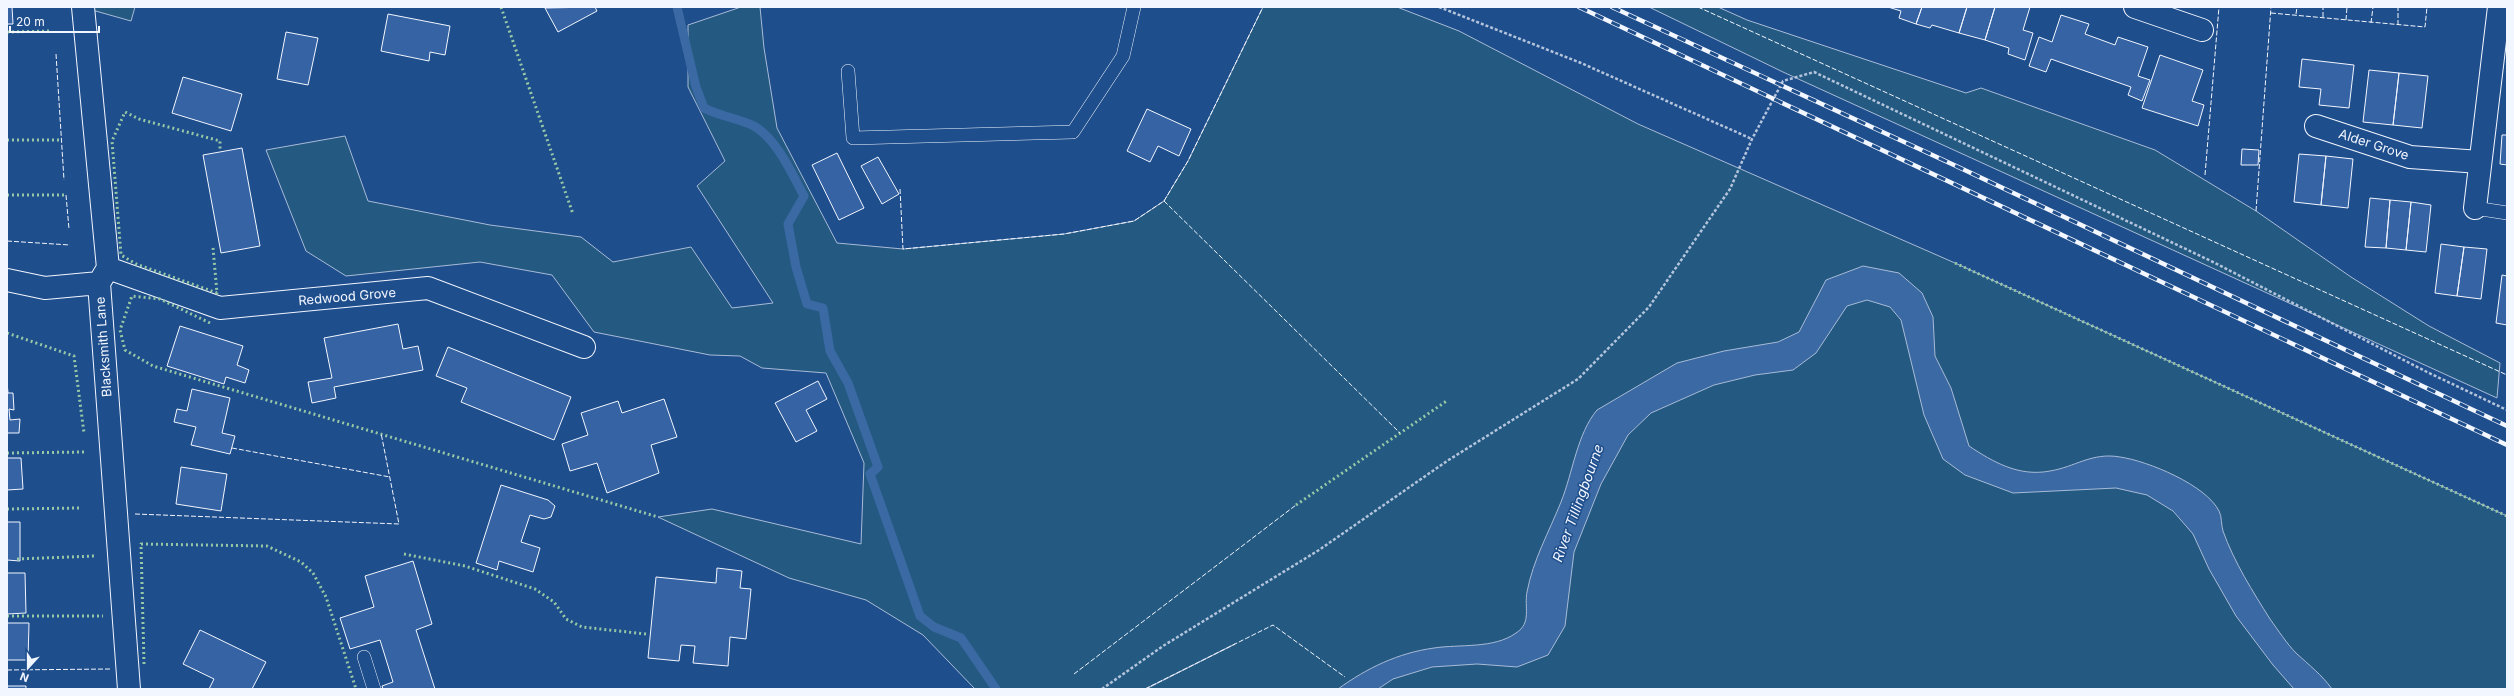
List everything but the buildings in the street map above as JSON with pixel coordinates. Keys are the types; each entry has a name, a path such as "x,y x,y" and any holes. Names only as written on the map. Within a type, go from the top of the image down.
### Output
{"street":[{"name":"Blacksmith Lane","path":"83,7 103,275 129,689"},
{"path":"2135,7 2202,30"},
{"path":"2475,208 2498,7"},
{"name":"Alder Grove","path":"2316,126 2410,156 2480,162"},
{"path":"7,280 45,288 103,275"},
{"name":"Redwood Grove","path":"103,275 220,308 428,288 584,347"}],"lane":[{"path":"848,71 853,138 1073,132 1123,56 1134,7"},
{"path":"2475,208 2507,213"},
{"path":"364,657 374,689"}],"path":[{"path":"1439,7 1581,63 1752,139"},
{"path":"1102,689 1163,646 1319,550 1448,461 1578,379 1649,307 1730,189 1752,139 1783,81 1814,72 2213,262 2427,372 2507,410"}],"shaded area":[{"path":"92,7 135,7 131,21 92,10"},
{"path":"741,7 760,7 764,48 777,128 837,243 903,249 1064,234 1134,221 1164,201 1188,161 1263,7 1397,7 1459,31 1638,124 1955,263 2507,516 2507,689 1146,689 1235,644 1145,689 975,689 923,635 866,600 789,578 658,517 712,509 861,544 864,463 826,373 762,368 740,356 710,355 594,332 552,275 480,262 346,276 306,251 266,150 345,136 368,201 490,225 581,237 613,262 691,247 732,308 773,303 697,186 725,161 688,87 688,25"},
{"path":"1649,7 1718,7 1747,20 1966,93 1981,88 2155,150 2256,211 2351,277 2429,326 2500,363 2497,398 1783,72"}],"water":[{"name":"River Tillingbourne","path":"1863,266 1899,273 1922,293 1933,317 1935,356 1951,388 1969,446 1997,463 2028,472 2050,471 2092,458 2110,456 2132,459 2175,476 2202,492 2212,501 2219,511 2227,543 2238,565 2270,619 2296,653 2320,675 2332,689 2294,689 2273,665 2236,616 2209,569 2193,534 2173,511 2147,495 2116,488 2013,493 1965,475 1943,459 1924,415 1901,320 1890,307 1867,300 1847,306 1816,353 1793,370 1755,375 1714,385 1651,413 1628,435 1601,484 1574,552 1565,626 1548,655 1517,667 1477,664 1432,667 1393,679 1378,689 1338,689 1360,674 1383,662 1395,658 1421,650 1498,642 1521,629 1526,620 1527,592 1537,557 1561,502 1580,442 1590,420 1597,410 1677,363 1724,351 1778,342 1799,332 1826,280"}],"waterway":[{"path":"677,7 696,87 704,108 754,126 770,139 789,168 804,196 788,224 796,267 807,304 823,308 830,351 848,383 878,467 870,474 920,616 934,627 961,638 996,689"}],"railway":[{"path":"1579,7 2507,445"},
{"path":"1612,7 1954,165 2507,426"}],"hedge":[{"path":"501,7 573,214"},
{"path":"7,32 52,31"},
{"path":"213,248 217,293 136,264 121,255 112,141 125,112 139,119 220,141 220,149"},
{"path":"7,140 62,140"},
{"path":"7,195 66,195"},
{"path":"1955,263 2507,516"},
{"path":"210,323 160,299 132,296 120,330 125,350 153,366 658,517"},
{"path":"7,333 74,356 84,433"},
{"path":"1296,505 1448,400"},
{"path":"7,453 85,452"},
{"path":"7,509 80,508"},
{"path":"144,664 141,544 267,546 301,562 313,573 326,597 356,689"},
{"path":"404,554 465,566 535,589 554,602 566,619 582,627 646,634"},
{"path":"17,559 95,556"},
{"path":"7,616 103,616"}],"fence":[{"path":"900,189 903,249 1064,234 1134,221 1164,201 1188,161 1263,7"},
{"path":"1698,7 2507,375"},
{"path":"2205,175 2219,7"},
{"path":"2256,211 2271,7"},
{"path":"2296,14 2297,7"},
{"path":"2323,7 2323,17"},
{"path":"2346,20 2347,7"},
{"path":"2371,23 2373,7"},
{"path":"2398,7 2398,25"},
{"path":"2271,13 2425,27 2427,7"},
{"path":"56,54 64,180"},
{"path":"66,195 69,229"},
{"path":"1164,201 1400,433"},
{"path":"7,241 70,245"},
{"path":"135,514 399,524 381,433"},
{"path":"232,448 390,477"},
{"path":"1074,674 1296,505"},
{"path":"1145,689 1273,625 1345,677"},
{"path":"7,670 110,669"}]}
